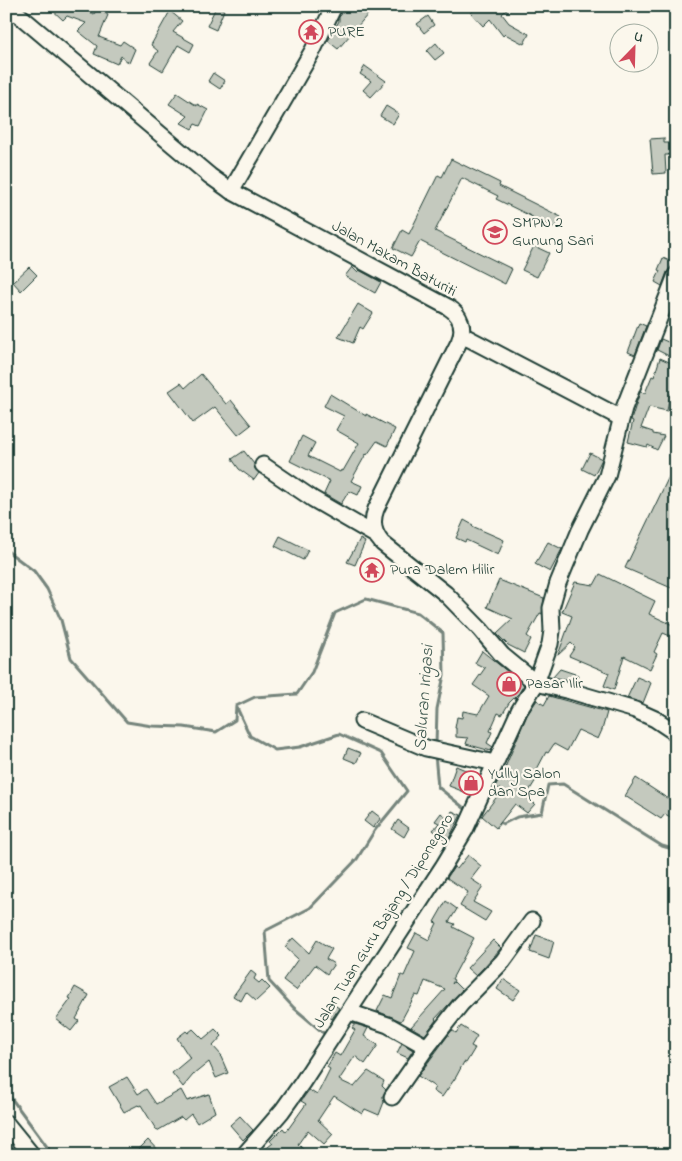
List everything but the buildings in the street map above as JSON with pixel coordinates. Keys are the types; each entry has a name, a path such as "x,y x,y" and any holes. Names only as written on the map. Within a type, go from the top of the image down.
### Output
{"street":[{"path":"231,191 313,50 334,6"},
{"name":"Jalan Makam Baturiti","path":"9,9 19,15 210,176 231,191 448,307 455,312 460,320 462,334"},
{"name":"Jalan Tuan Guru Bajang / Diponegoro","path":"244,1155 282,1111 349,1012 465,830 519,711 534,688 550,644 552,631 550,616 554,597 580,530 607,476 621,418 676,275"},
{"path":"376,536 373,522 376,509 462,334 621,418"},
{"path":"263,465 313,499 376,536 382,543 446,594 480,628 502,655 534,688 570,691 635,710 655,719 676,733"},
{"path":"362,721 426,748 495,763"},
{"path":"392,1097 427,1047 461,1004 503,961 532,921"},
{"path":"349,1012 388,1025 427,1047"},
{"path":"6,1123 32,1155"}],"waterway":[{"name":"Saluran Irigasi","path":"6,550 34,571 47,589 61,620 71,658 127,722 152,726 184,727 216,732 235,720 236,706 255,697 297,694 312,672 335,613 366,599 418,613 443,633 444,675 437,709 436,745"},
{"name":"Saluran Irigasi","path":"237,708 250,736 275,750 300,747 339,734 381,753 407,791 375,830 357,859 310,908 265,931 269,981 294,1008 327,1036"},
{"name":"Saluran Irigasi","path":"435,754 438,787 469,812"},
{"name":"Saluran Irigasi","path":"497,821 503,824 517,817 542,813 548,785 563,784 662,846 676,850"},
{"name":"Saluran Irigasi","path":"6,1091 53,1155"}],"place":[{"name":"PURE","path":"311,32"},
{"name":"SMPN 2 Gunung Sari","path":"495,232"},
{"name":"Pura Dalem Hilir","path":"372,570"},
{"name":"Pasar Ilir","path":"509,684"},
{"name":"Yully Salon dan Spa","path":"471,783"}]}
